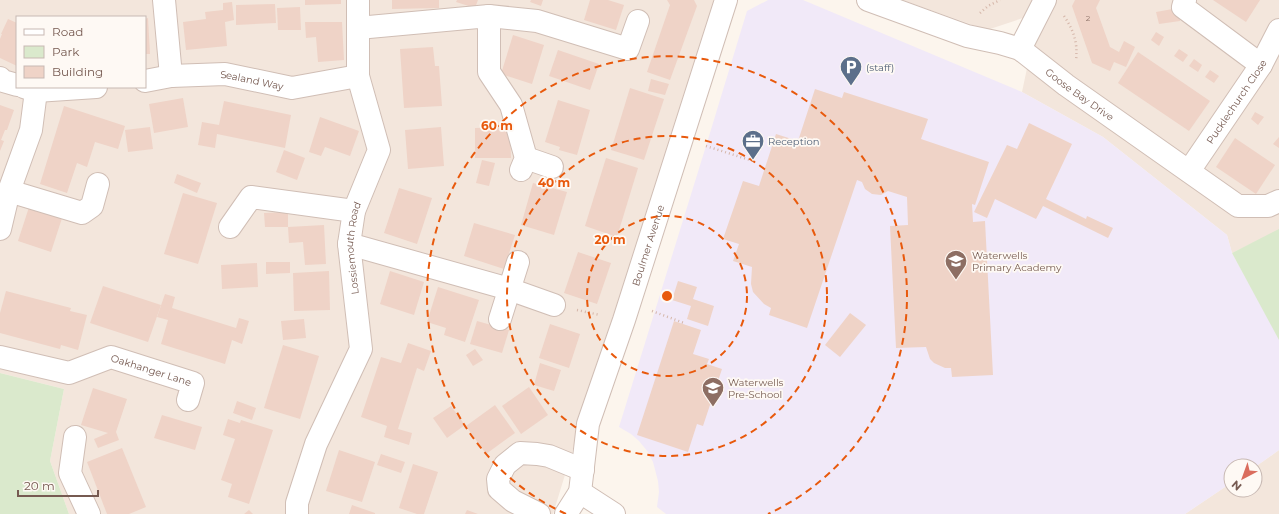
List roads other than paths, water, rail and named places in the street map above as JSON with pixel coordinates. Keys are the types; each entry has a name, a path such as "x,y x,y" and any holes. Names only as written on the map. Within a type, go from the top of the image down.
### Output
{"street":[{"path":"164,0 171,76"},
{"name":"Lossiemouth Road","path":"298,514 297,503 316,444 361,349 349,244 354,211 379,150 358,76 358,0"},
{"name":"Boulmer Avenue","path":"580,492 588,424 726,0"},
{"name":"Goose Bay Drive","path":"868,0 967,36 1020,49 1066,85 1238,206 1268,206 1279,201"},
{"path":"1185,0 1183,7 1261,65"},
{"path":"1020,49 1045,1"},
{"path":"358,28 489,16 537,21 628,49 638,21"},
{"path":"489,16 488,72 511,105 524,164 552,167"},
{"name":"Pucklechurch Close","path":"1189,171 1261,65 1279,30"},
{"name":"Sealand Way","path":"146,81 171,76 225,74 292,88 358,76"},
{"path":"0,78 3,81 16,85"},
{"path":"0,230 9,191 31,130 26,88"},
{"path":"9,191 82,213 92,206 98,184"},
{"path":"230,227 251,197 354,211"},
{"path":"349,244 509,289 554,304"},
{"path":"500,319 518,262"},
{"name":"Oakhanger Lane","path":"0,358 69,373 111,357 193,383 188,400"},
{"path":"75,437 70,473 89,514"},
{"path":"539,514 513,501 499,489 498,479 506,464 520,453 536,454 549,456 583,470"},
{"path":"566,514 580,492 614,514"}],"place":[{"name":"(staff)","path":"851,86"},
{"name":"Reception","path":"753,160"},
{"name":"Waterwells Primary Academy","path":"956,280"},
{"name":"Waterwells Pre-School","path":"713,408"}]}
